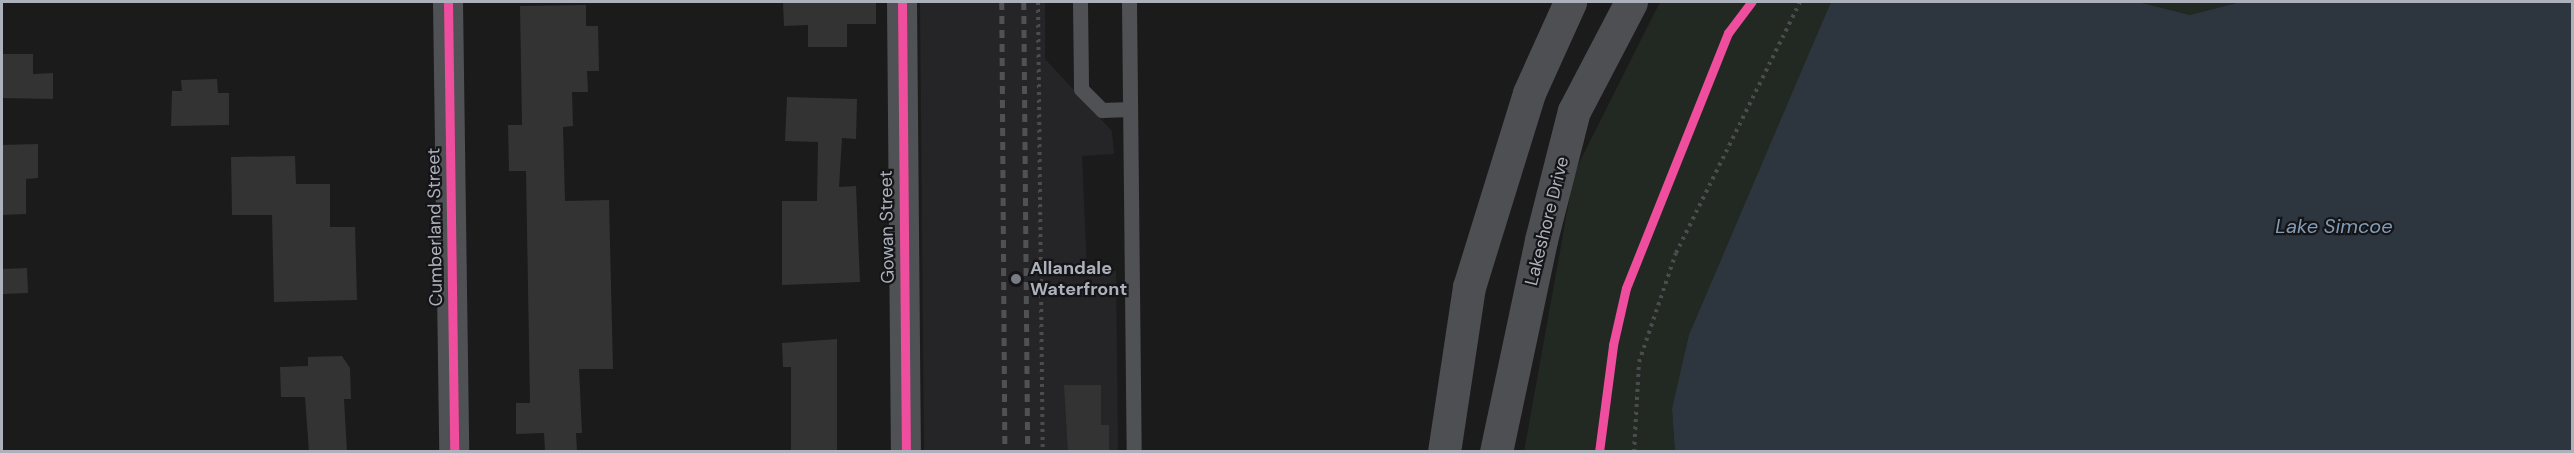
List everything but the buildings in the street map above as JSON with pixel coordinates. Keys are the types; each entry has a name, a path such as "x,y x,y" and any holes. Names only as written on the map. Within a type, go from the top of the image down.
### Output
{"main road":[{"path":"1444,452 1469,287 1529,93 1570,2"},
{"name":"Lakeshore Drive","path":"1496,452 1541,240 1574,111 1631,2"}],"street":[{"name":"Cumberland Street","path":"448,2 454,452"},
{"name":"Gowan Street","path":"902,2 906,452"}],"lane":[{"path":"1080,2 1081,89 1102,110 1130,110"},
{"path":"1129,2 1134,452"}],"path":[{"path":"1038,2 1043,452"},
{"path":"1634,452 1639,362 1676,253 1800,2"}],"shaded area":[{"path":"920,2 1045,2 1045,59 1112,131 1114,154 1082,156 1087,271 1116,271 1118,451 924,451"},
{"path":"1660,2 1831,2 1672,409 1675,451 1524,452 1574,173"},
{"path":"2138,2 2240,2 2190,15"}],"water":[{"name":"Lake Simcoe","path":"1831,2 2138,2 2190,15 2240,2 2572,2 2572,451 1675,451 1672,409 1689,335"}],"railway":[{"path":"1002,2 1005,452"},
{"path":"1024,2 1028,452"}],"cycle path":[{"path":"448,2 454,452"},
{"path":"902,2 906,452"},
{"path":"1599,452 1613,345 1626,288 1728,33 1751,2"}],"place":[{"name":"Allandale Waterfront","path":"1016,279"}]}
